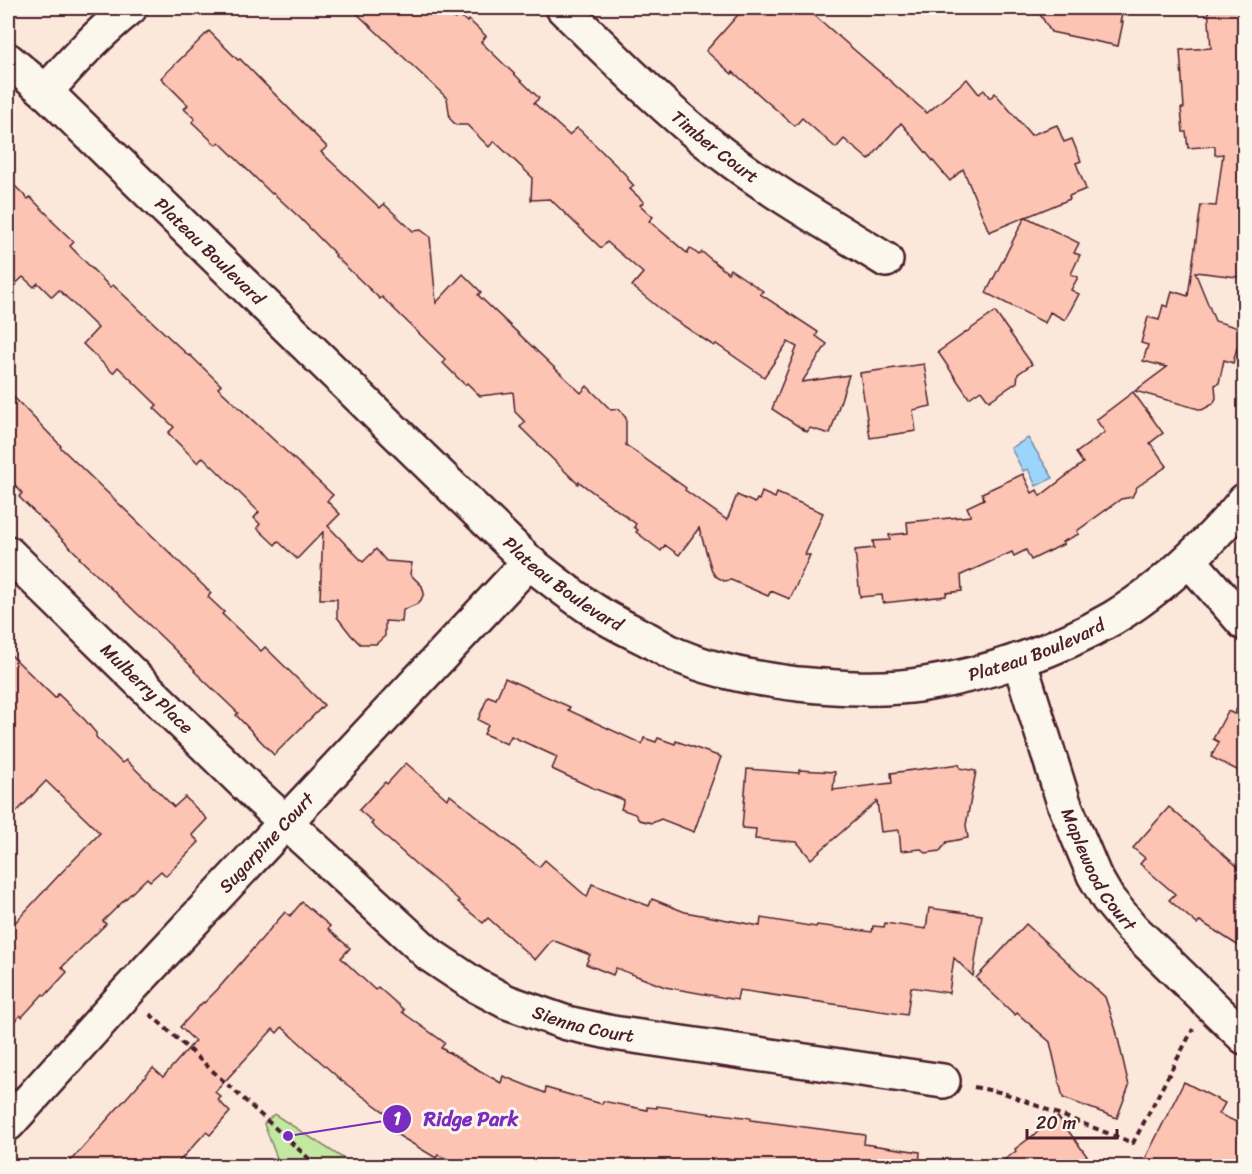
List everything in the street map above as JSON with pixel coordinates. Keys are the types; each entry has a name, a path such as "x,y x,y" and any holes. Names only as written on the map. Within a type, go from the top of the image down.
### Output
{"street":[{"path":"46,92 68,65 102,31 130,8"},
{"name":"Timber Court","path":"563,8 674,114 722,153 775,190 886,260"},
{"name":"Plateau Boulevard","path":"8,60 46,92 530,562 597,612 679,656 766,680 827,687 874,689 923,685 969,676 1072,640 1113,618 1151,592 1189,560 1245,501"},
{"name":"Mulberry Place","path":"8,553 286,823"},
{"path":"1189,560 1245,623"},
{"name":"Sugarpine Court","path":"8,1124 127,993 530,562"},
{"name":"Maplewood Court","path":"1019,660 1064,803 1094,874 1108,899 1132,928 1245,1037"},
{"name":"Sienna Court","path":"286,823 430,955 475,986 531,1012 567,1023 614,1033 944,1081"}],"path":[{"path":"127,993 316,1167"},
{"path":"944,1081 1004,1093 1133,1143 1208,1002"}],"green space":[{"path":"274,1114 355,1166 280,1166 264,1124"}],"water":[{"path":"1028,438 1053,478 1036,486 1028,469 1023,471 1011,448"}],"building":[{"path":"351,8 443,8 455,19 459,15 467,22 469,20 486,36 481,42 539,98 534,103 569,135 577,128 580,130 628,177 634,186 630,189 644,202 640,205 653,217 649,221 687,253 690,248 699,255 702,252 728,273 730,269 763,291 760,294 818,332 816,336 827,344 802,382 849,375 830,434 810,428 807,432 772,409 797,347 788,342 764,377 716,344 714,346 670,317 632,286 643,273 607,242 601,248 550,199 531,200 532,177 494,141 489,147 467,125 456,125 450,119 447,98"},
{"path":"744,8 806,8 927,113 967,79 979,94 984,90 990,98 995,93 1031,135 1057,125 1064,142 1072,139 1081,161 1076,163 1086,189 1069,196 1070,199 1026,217 1079,243 1074,253 1080,255 1071,274 1078,277 1071,290 1079,294 1065,320 1050,312 1045,323 986,293 1025,217 989,232 963,169 950,181 901,123 869,160 844,139 836,148 802,118 795,126 706,51"},
{"path":"1036,8 1124,8 1118,46 1051,32"},
{"path":"1208,8 1245,8 1245,278 1195,272 1215,321 1242,329 1233,363 1224,360 1219,383 1215,385 1216,398 1213,404 1202,410 1135,391 1167,367 1143,361 1148,345 1141,343 1148,317 1159,320 1163,305 1168,307 1172,291 1188,296 1201,205 1216,206 1223,154 1215,155 1215,146 1188,148 1186,132 1183,132 1181,108 1184,108 1180,50 1211,48"},
{"path":"209,31 327,147 321,152 380,208 384,204 413,231 421,230 430,237 436,303 463,274 481,292 478,295 581,393 587,386 611,410 619,409 626,418 626,445 727,520 737,495 755,503 762,492 775,498 777,493 823,513 805,555 810,555 790,599 771,591 768,596 731,580 724,581 715,576 699,528 679,555 665,545 661,551 636,532 638,530 634,527 636,524 579,482 578,484 520,427 525,422 515,412 513,392 480,396 467,383 465,385 443,363 446,360 382,297 380,299 335,256 300,218 219,142 216,145 192,122 195,119 184,109 188,105 161,78"},
{"path":"8,179 28,199 30,197 74,242 70,246 110,287 113,285 190,355 221,385 218,388 333,495 327,501 340,514 328,526 363,562 376,549 386,561 412,563 410,574 422,586 424,593 421,600 403,610 402,622 385,621 385,636 376,644 360,644 351,635 337,617 337,599 320,599 323,532 297,559 278,541 275,545 257,528 260,524 254,518 259,512 203,457 198,463 168,433 174,427 154,408 157,405 118,367 113,373 83,344 98,328 59,290 52,297 38,283 34,287 23,277 8,291"},
{"path":"995,312 1032,364 1018,374 1017,382 989,401 981,390 969,398 938,352"},
{"path":"924,364 931,406 913,410 916,431 870,438 860,373"},
{"path":"8,391 60,447 211,593 208,597 224,612 222,614 261,651 265,647 324,705 274,755 236,715 238,713 19,497 22,493 8,477"},
{"path":"1133,392 1163,433 1150,443 1167,466 1137,487 1132,497 1121,499 1077,531 1079,534 1031,560 1026,550 1014,556 1012,552 961,575 962,591 946,593 946,596 883,603 882,595 860,597 855,550 874,548 873,541 890,540 889,535 908,533 907,522 971,516 967,507 984,499 982,493 1023,474 1032,493 1037,490 1040,496 1083,463 1076,453 1105,432 1096,420"},
{"path":"8,652 55,698 58,694 85,720 96,733 96,737 122,763 126,760 174,807 185,797 207,819 192,835 199,842 166,876 161,871 150,881 147,878 103,921 106,924 62,967 67,972 45,996 43,994 8,1029 8,930 100,833 46,781 8,821"},
{"path":"505,678 570,707 568,710 642,744 644,738 656,742 658,738 675,744 676,741 721,757 694,832 661,819 652,823 639,820 635,814 621,809 624,800 552,769 557,757 511,736 507,744 484,734 488,725 478,720 488,696 496,699"},
{"path":"1245,693 1245,774 1211,757 1219,742 1213,739 1228,711 1234,714"},
{"path":"406,763 447,799 450,795 539,867 545,860 587,897 592,884 649,906 652,899 685,912 760,926 761,918 816,927 817,925 872,932 873,926 884,927 885,923 926,929 929,908 982,915 973,976 954,958 949,993 911,987 907,1015 739,990 737,1000 665,987 616,968 613,975 586,964 590,955 552,940 535,960 488,918 483,923 458,902 460,901 371,824 373,822 359,810"},
{"path":"959,764 960,768 976,771 966,825 968,838 947,842 940,851 926,853 921,849 901,851 899,830 881,832 877,801 811,859 797,842 755,839 756,829 742,828 747,769 799,773 799,770 835,772 833,790 892,783 891,773"},
{"path":"1169,807 1245,873 1245,950 1200,921 1197,924 1169,900 1175,894 1140,864 1145,858 1133,848"},
{"path":"302,902 330,926 328,929 350,948 341,958 375,990 378,987 404,1010 402,1012 445,1043 441,1048 501,1083 503,1076 545,1093 546,1088 602,1104 603,1101 647,1110 647,1107 657,1108 657,1106 865,1135 864,1144 920,1152 919,1167 466,1167 438,1155 436,1158 396,1134 402,1125 342,1081 282,1027 277,1033 273,1029 215,1092 221,1097 218,1100 230,1112 210,1135 206,1132 174,1167 65,1167 153,1068 163,1077 195,1041 180,1027 217,990 285,912 290,916"},
{"path":"1026,924 1105,997 1116,1030 1129,1086 1117,1118 1063,1098 1050,1042 1017,1013 1015,1015 976,978"},
{"path":"1184,1082 1225,1103 1219,1114 1245,1126 1245,1167 1141,1167"},
{"path":"1058,1117 1095,1167 995,1167 1016,1151 1015,1149"}],"place":[{"name":"Ridge Park","path":"288,1136"}]}
